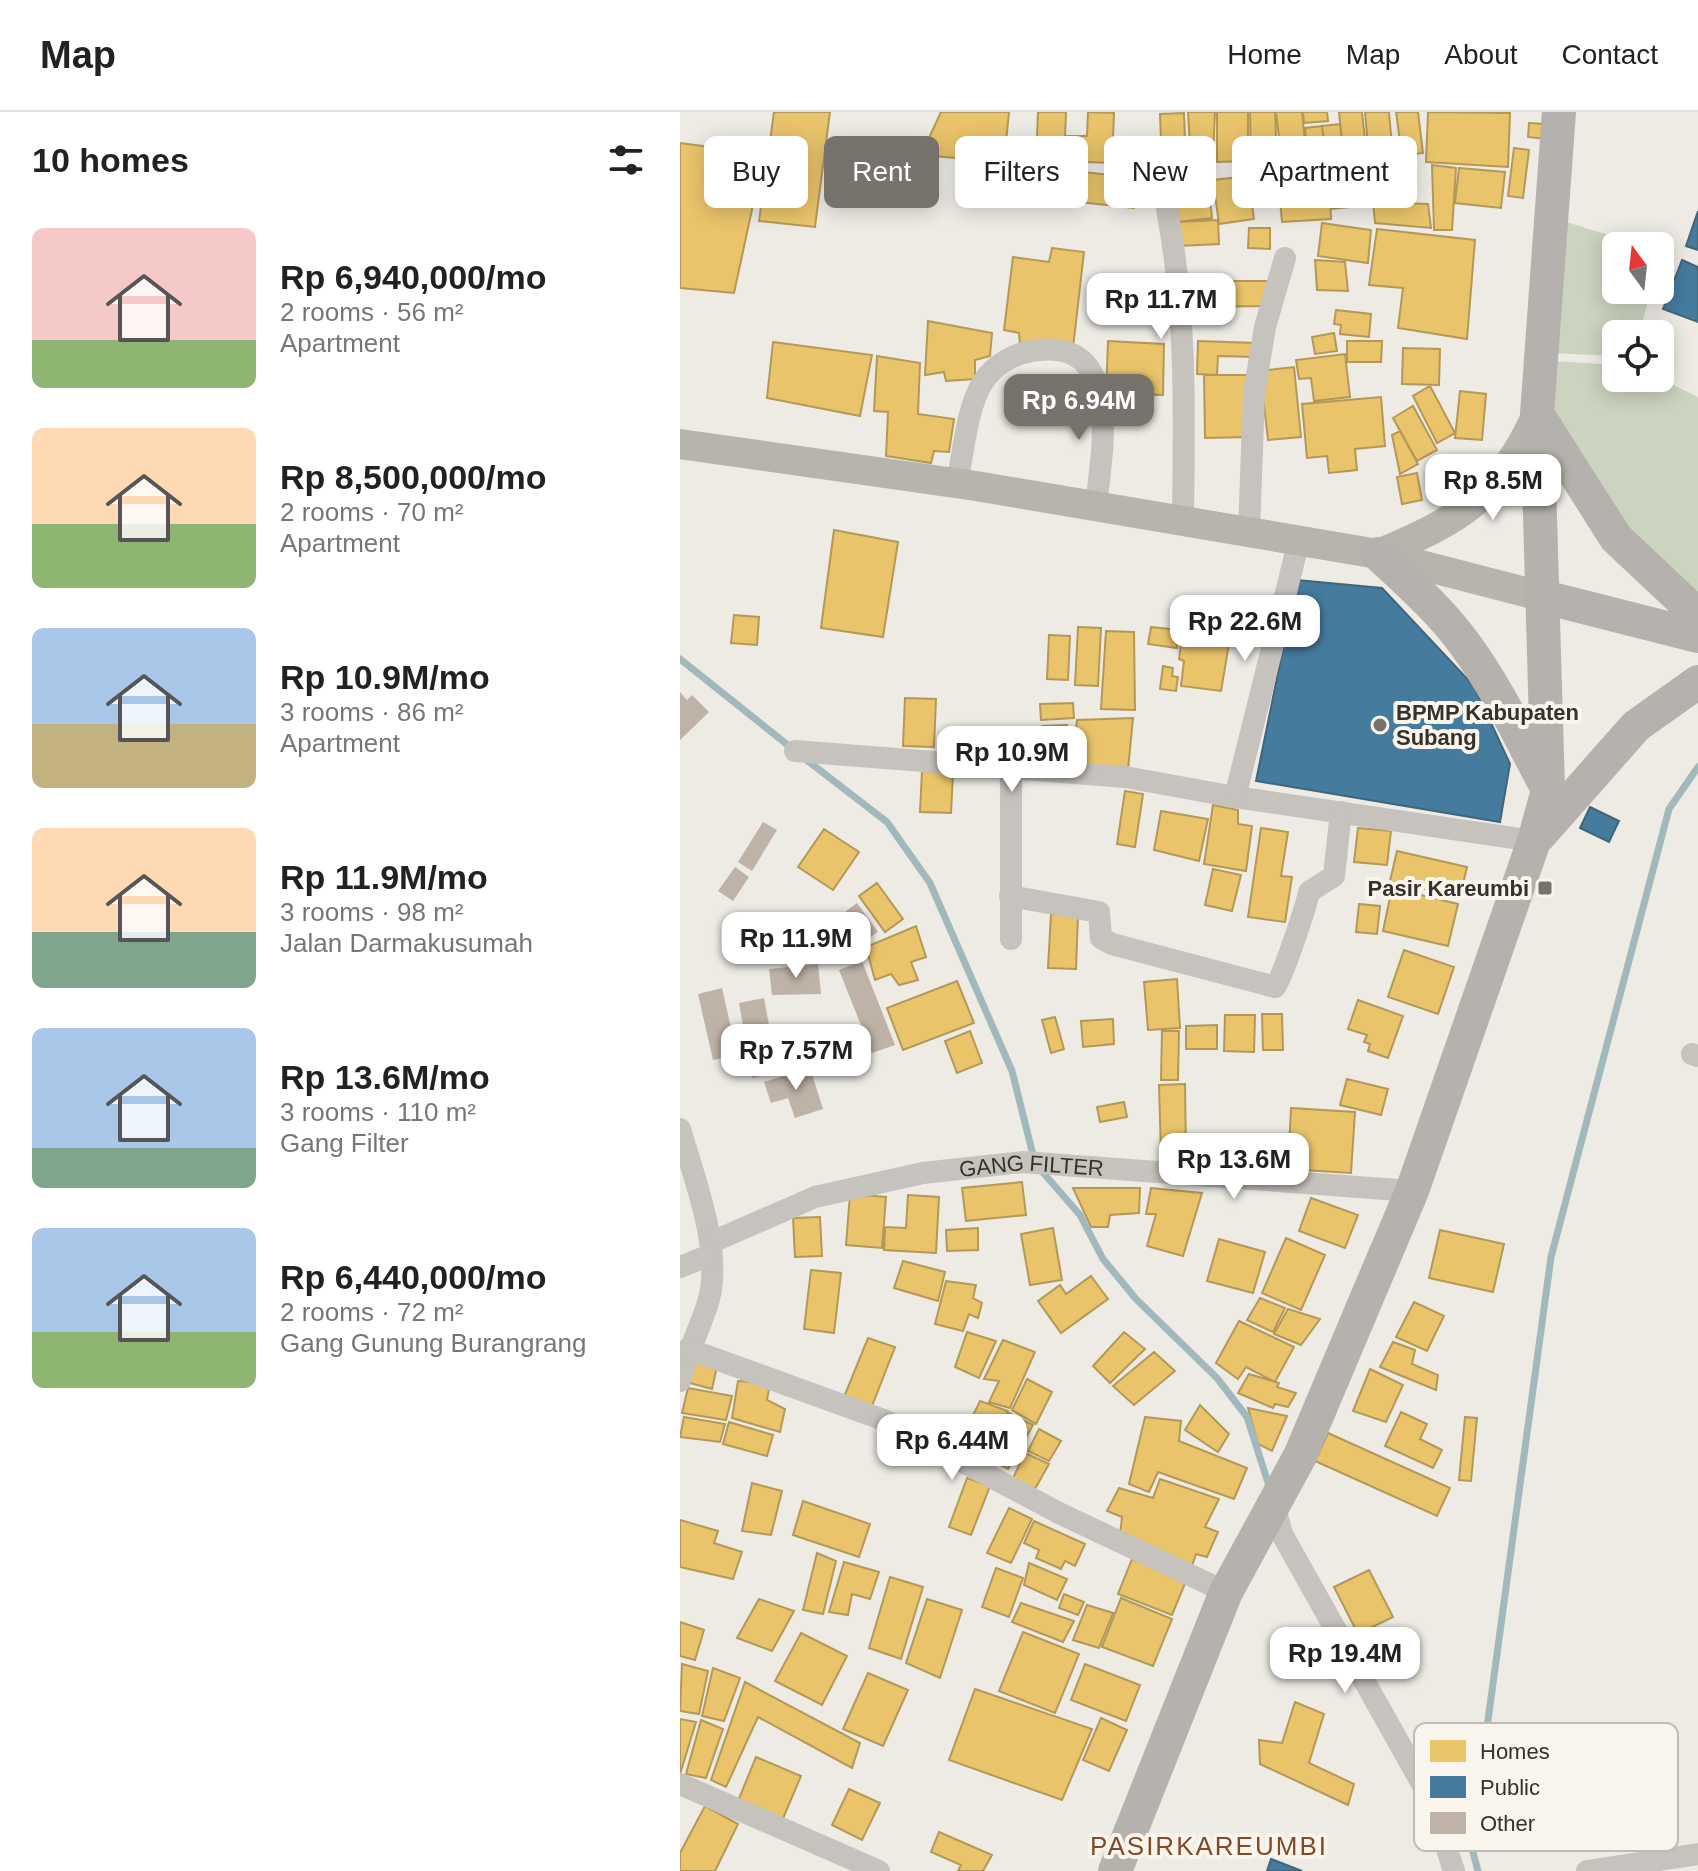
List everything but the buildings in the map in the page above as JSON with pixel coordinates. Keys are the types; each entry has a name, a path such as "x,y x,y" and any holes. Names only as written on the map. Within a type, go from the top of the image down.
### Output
{"main road":[{"path":"1115,1871 1226,1592 1300,1456 1412,1191 1534,841 1548,790 1537,414 1559,112"},
{"path":"1378,554 1433,531 1502,479 1537,414"},
{"path":"1537,414 1616,538 1698,615"},
{"path":"680,444 957,483 1378,554 1698,636"},
{"path":"1378,554 1425,598 1463,641 1497,692 1548,790"},
{"path":"1534,841 1636,726 1698,682"}],"street":[{"path":"1166,208 1179,276 1185,358 1183,521"},
{"path":"1249,532 1254,394 1265,327 1285,258"},
{"path":"957,483 982,383 1007,359 1028,351 1049,349 1067,352 1081,362 1092,373 1100,393 1105,414 1096,506"},
{"path":"1235,797 1299,540"},
{"path":"795,751 1011,771 1125,777 1235,797 1534,841"},
{"path":"1011,771 1011,939"},
{"path":"1010,896 1099,912 1101,938 1112,944 1275,987 1281,981 1292,938 1302,923 1309,892 1334,876 1341,812"},
{"path":"680,1129 711,1249 709,1297 688,1349 680,1381"},
{"name":"GANG FILTER","path":"680,1267 815,1197 923,1173 1023,1162 1412,1191"},
{"path":"688,1349 884,1420 1059,1513 1226,1592"},
{"path":"1274,1504 1282,1534 1414,1770"},
{"path":"680,1784 879,1871"},
{"path":"1448,1851 1454,1871"},
{"path":"1587,1871 1698,1854"}],"green space":[{"path":"1560,220 1602,233 1602,304 1647,304 1643,320 1602,320 1602,355 1551,353"},
{"path":"1553,361 1602,364 1602,392 1674,392 1674,385 1698,397 1698,595 1625,528 1550,412"}],"waterway":[{"path":"680,659 794,750"},
{"path":"804,758 887,822 930,883 1012,1071 1034,1159"},
{"path":"1488,1723 1551,1257 1669,809 1698,767"},
{"path":"1040,1169 1080,1215 1103,1259 1136,1299 1217,1378 1247,1417 1270,1489"},
{"path":"1473,1851 1478,1871"}],"place":[{"name":"BPMP Kabupaten Subang","path":"1380,725"},
{"name":"Pasir Kareumbi","path":"1545,888"}],"district":[{"name":"PASIRKAREUMBI","path":"1209,1846"}]}
